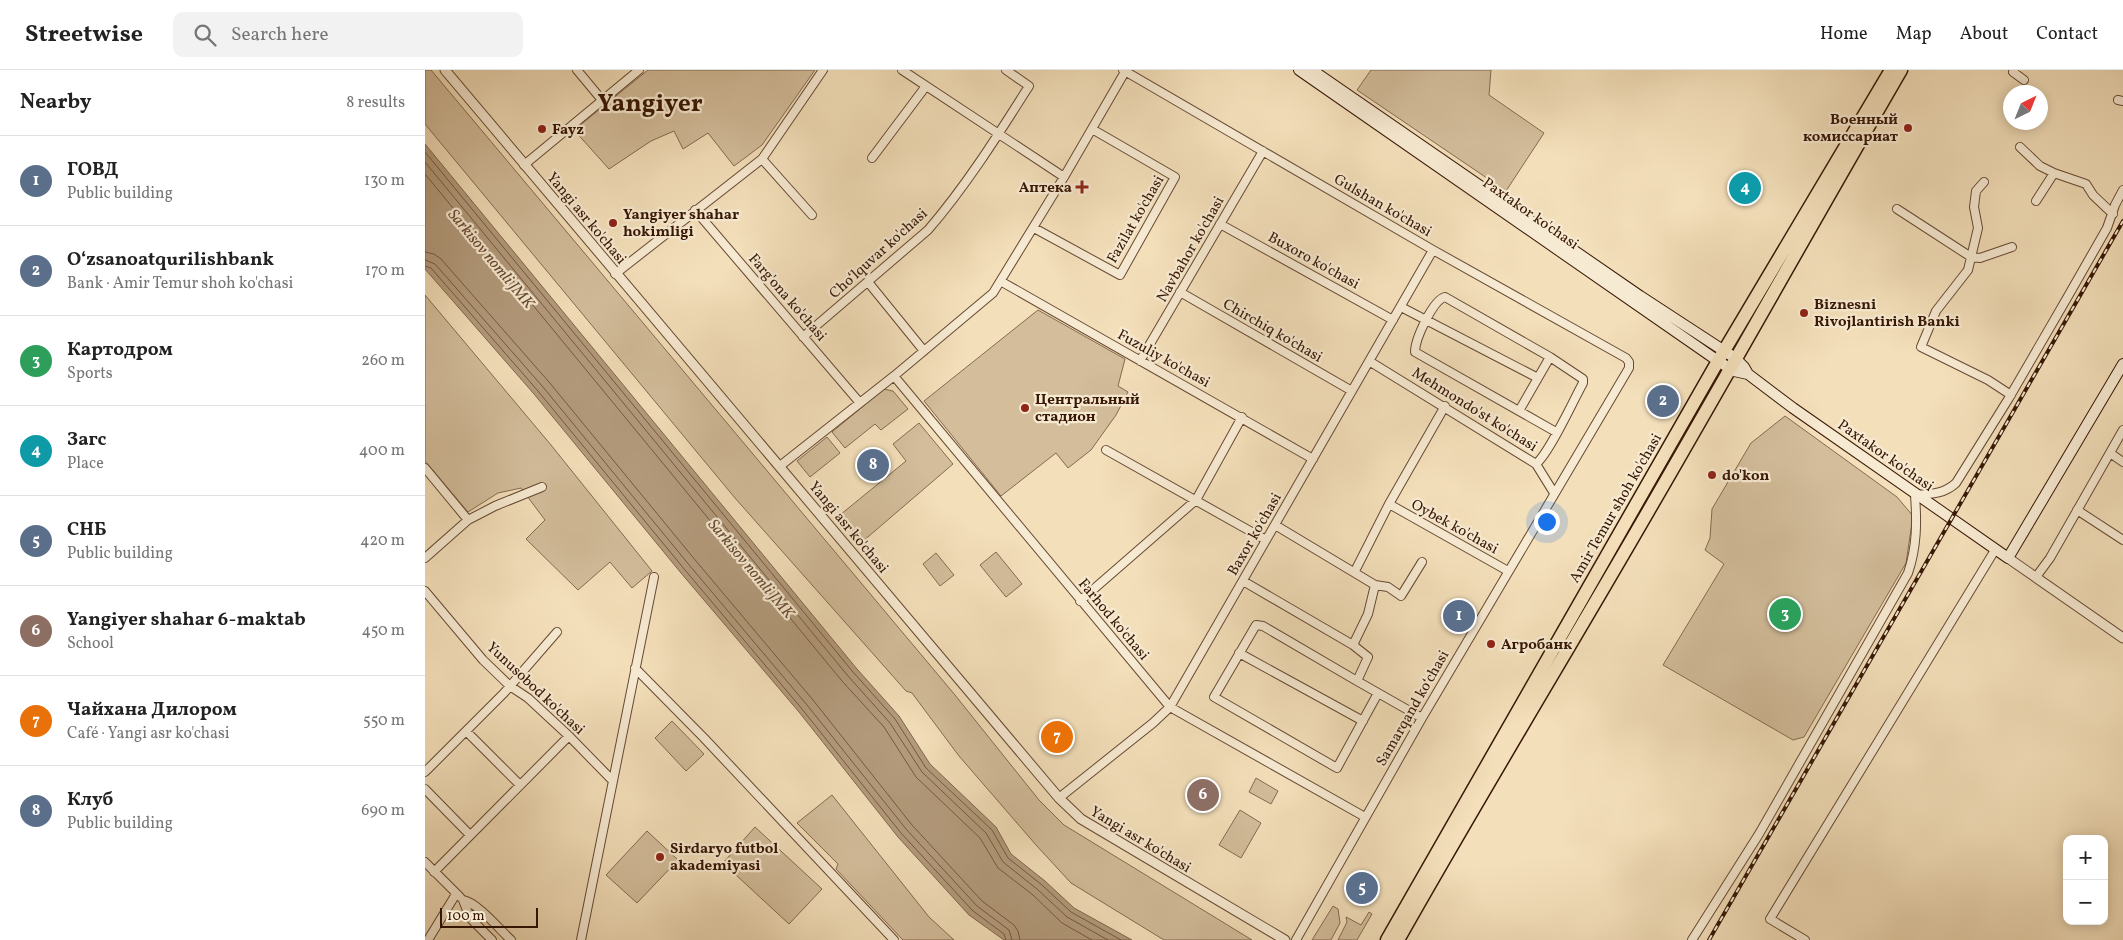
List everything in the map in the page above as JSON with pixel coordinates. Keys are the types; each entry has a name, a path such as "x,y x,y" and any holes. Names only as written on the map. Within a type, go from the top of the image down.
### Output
{"highway":[{"name":"Amir Temur shoh ko'chasi","path":"1398,940 1449,848 1617,564 1727,360 1891,70"},
{"name":"Amir Temur shoh ko'chasi","path":"1387,940 1605,558 1727,360 1901,70"},
{"path":"1605,558 1617,564"}],"main road":[{"name":"Paxtakor ko'chasi","path":"1299,70 1727,360"},
{"name":"Paxtakor ko'chasi","path":"1312,70 1640,296 1727,360 1740,374 1748,374 1915,495 2008,558"},
{"path":"2008,558 2123,364"}],"street":[{"name":"Yangi asr ko'chasi","path":"445,70 615,274 780,466 1059,798 1081,819 1285,940"},
{"path":"577,70 602,100"},
{"path":"524,165 639,70"},
{"path":"615,274 762,159 823,70"},
{"path":"902,70 1064,177"},
{"name":"Cho‘lquvar ko'chasi","path":"803,337 928,230 998,134 1029,86 1006,70"},
{"path":"780,466 894,376 993,293 1002,282 1064,177 1124,70"},
{"name":"Gulshan ko'chasi","path":"1124,70 1433,250 1626,358 1629,362"},
{"path":"2014,70 2013,72 2024,80"},
{"path":"872,158 926,86"},
{"name":"Fazilat ko'chasi","path":"1034,228 1121,275 1175,177 1092,129"},
{"path":"2020,147 2040,166 2086,184 2093,195 2113,214"},
{"name":"Navbahor ko'chasi","path":"1140,360 1263,152"},
{"path":"762,159 812,215"},
{"path":"2036,201 2054,173"},
{"path":"1984,182 1977,190 1974,207 1978,228 1968,270 1937,311 1921,347 1988,380 2011,395"},
{"path":"1692,940 1759,834 1908,573 1913,559 1917,530 1915,495 1939,493 1956,483 2011,395 2113,214 2115,205 2123,190"},
{"path":"1897,209 1971,257 1981,258 2012,247"},
{"name":"Farg'ona ko'chasi","path":"695,210 859,403"},
{"name":"Buxoro ko'chasi","path":"1221,224 1393,320"},
{"name":"Baxor ko'chasi","path":"1059,798 1153,723 1170,707 1433,250"},
{"path":"868,282 924,351"},
{"name":"Fuzuliy ko'chasi","path":"1002,282 1313,459"},
{"name":"Chirchiq ko'chasi","path":"1180,292 1352,391"},
{"path":"1536,464 1541,459 1556,432 1583,380 1550,357 1445,297 1439,299 1426,320 1415,352 1556,432"},
{"path":"1401,307 1538,378"},
{"path":"1519,412 1550,357"},
{"name":"Mehmondo'st ko'chasi","path":"1369,361 1445,406 1536,464 1555,493"},
{"name":"Samarqand ko‘chasi","path":"1296,940 1421,718 1629,368 1629,362"},
{"name":"Farhod ko'chasi","path":"894,376 1170,707 1365,817"},
{"path":"1355,571 1389,504 1445,406"},
{"path":"1080,601 1195,500 1242,417"},
{"path":"2036,577 2050,558 2123,430"},
{"path":"1107,450 1266,540"},
{"path":"2110,453 2123,462"},
{"path":"425,468 468,520"},
{"path":"425,558 468,520 495,506 543,487"},
{"name":"Oybek ko'chasi","path":"1389,504 1508,571"},
{"path":"2077,510 2123,540"},
{"path":"1275,525 1375,584 1388,587 1401,596 1422,562"},
{"path":"1805,940 1770,919 1995,550"},
{"path":"2008,558 2123,638"},
{"path":"581,940 654,577"},
{"path":"1243,581 1353,645 1368,657 1357,681"},
{"path":"1353,645 1368,614 1375,584"},
{"name":"Yunusobod ko'chasi","path":"425,591 483,660 510,686 528,698 569,736 612,780"},
{"path":"1378,693 1337,768 1214,697 1239,652 1257,625 1263,626 1421,718"},
{"path":"425,772 510,686 557,632"},
{"path":"1239,652 1363,721"},
{"path":"635,668 705,738 894,940"},
{"path":"466,731 520,785"},
{"path":"434,872 569,736"},
{"path":"425,789 470,835"},
{"path":"425,862 463,900 470,918 492,940"},
{"path":"428,940 456,894"},
{"path":"463,900 469,901 511,940"}],"shaded area":[{"path":"425,70 431,70 955,695 1039,800 1064,825 1252,940 1164,940 1071,883 959,756 912,693 906,691 735,498 425,124"},
{"path":"648,70 815,70 762,145 734,166 708,133 683,149 674,131 651,141 609,169 574,130"},
{"path":"1371,70 1491,70 1489,95 1544,133 1506,191 1357,90"},
{"path":"425,295 551,445 652,571 632,588 610,562 578,590 526,539 545,520 521,488 498,493 468,512 425,461"},
{"name":"Центральный стадион","path":"1038,310 1125,359 1118,386 1128,392 1116,415 1091,450 1068,468 1056,453 1001,496 924,401"},
{"path":"884,389 893,391 908,409 881,430 875,424 845,448 832,432"},
{"path":"1785,416 1897,497 1913,516 1906,563 1804,737 1793,740 1663,665 1724,564 1705,550 1710,538 1712,509 1751,443"},
{"path":"919,423 953,464 862,542 840,515 906,461 893,444"},
{"path":"827,437 840,453 810,477 797,461"},
{"path":"996,552 1022,584 1006,597 980,565"},
{"path":"936,553 954,575 940,586 923,564"},
{"path":"672,721 704,754 686,771 655,738"},
{"path":"1256,778 1278,791 1271,804 1249,792"},
{"path":"832,795 929,917 954,940 903,940 836,869 838,864 797,823"},
{"path":"1240,810 1261,823 1241,858 1219,845"},
{"path":"755,827 822,889 789,924 723,863"},
{"path":"647,831 678,860 637,903 606,875"},
{"path":"1333,906 1338,909 1340,923 1331,940 1312,940"},
{"path":"1369,912 1372,914 1357,940 1338,940 1347,922 1346,917 1361,925"}],"water":[{"name":"Sarkisov nomli JMK","path":"425,144 857,669 899,716 930,764 996,827 1011,854 1045,881 1074,908 1132,940 1004,940 969,915 898,837 799,712 681,573 534,394 425,269"}],"railway":[{"path":"1709,940 2123,221"}],"place":[{"name":"Военный комиссариат","path":"1908,128"},
{"name":"Fayz","path":"542,129"},
{"name":"Аптека","path":"1082,187"},
{"name":"Загс","path":"1745,188"},
{"name":"Yangiyer shahar hokimligi","path":"613,223"},
{"name":"Biznesni Rivojlantirish Banki","path":"1804,313"},
{"name":"Oʻzsanoatqurilishbank","path":"1663,401"},
{"name":"Центральный стадион","path":"1025,408"},
{"name":"Клуб","path":"873,465"},
{"name":"do'kon","path":"1712,475"},
{"name":"Картодром","path":"1785,614"},
{"name":"ГОВД","path":"1459,616"},
{"name":"Агробанк","path":"1491,644"},
{"name":"Чайхана Дилором","path":"1057,737"},
{"name":"Yangiyer shahar 6-maktab","path":"1203,795"},
{"name":"Sirdaryo futbol akademiyasi","path":"660,857"},
{"name":"СНБ","path":"1362,888"}],"district":[{"name":"Yangiyer","path":"650,102"}]}
